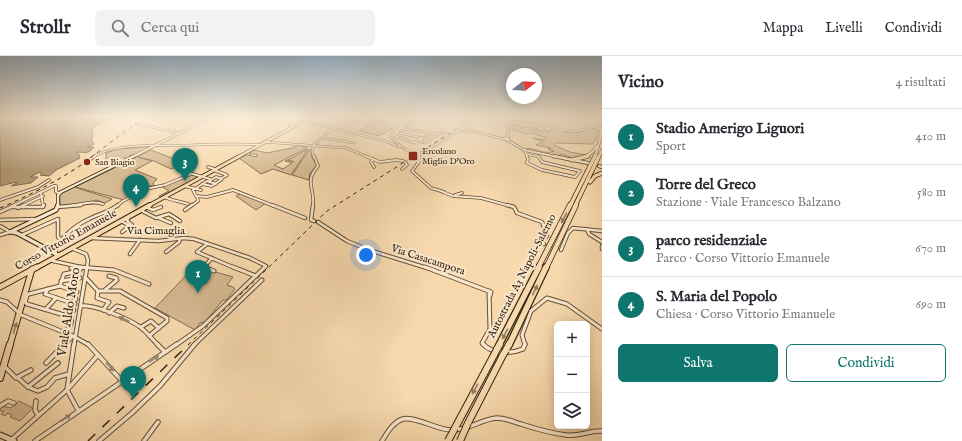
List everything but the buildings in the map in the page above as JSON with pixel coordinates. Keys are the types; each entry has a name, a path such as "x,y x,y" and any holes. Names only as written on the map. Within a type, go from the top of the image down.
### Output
{"highway":[{"name":"Autostrada A3 Napoli-Salerno","path":"448,441 590,167 596,154 600,135"},
{"path":"572,160 583,159 592,153 600,139"},
{"name":"Autostrada A3 Napoli-Salerno","path":"460,441 602,150"},
{"path":"584,189 595,176 602,173"}],"main road":[{"name":"Corso Vittorio Emanuele","path":"0,287 57,254 71,248 279,135"},
{"path":"0,378 26,294 32,269"}],"street":[{"path":"58,208 57,196 59,193 177,135"},
{"path":"314,221 311,220 314,196 310,183 312,173 318,166 312,149 314,145 326,135"},
{"path":"362,135 398,143"},
{"path":"391,135 390,137 398,143 400,147"},
{"path":"393,135 414,143 422,138 409,135"},
{"path":"432,138 426,137 420,141 425,143 437,135"},
{"path":"453,135 420,154 418,157 420,161 412,171 431,188 456,195 462,193"},
{"path":"489,135 507,139 524,150 588,163"},
{"path":"507,139 508,135"},
{"path":"323,138 354,143"},
{"path":"88,161 97,154 117,149 230,142 260,145"},
{"path":"266,142 351,149 383,162 396,160 404,162 407,165 402,168"},
{"path":"390,142 415,155 418,158 418,163"},
{"path":"393,144 398,143"},
{"path":"524,150 528,163 542,170 574,177 579,174 580,171 542,162 539,156 526,154"},
{"path":"373,159 372,162 374,167"},
{"path":"195,160 180,168 191,174 210,180 216,184"},
{"path":"208,167 227,175 222,178"},
{"path":"57,254 56,246 61,240 77,226 88,219 114,209 123,201 146,189 165,185 191,174"},
{"path":"194,189 202,184 215,177 222,179 210,187 202,184"},
{"path":"0,200 38,187 49,180"},
{"path":"17,208 55,186 56,192 59,193"},
{"path":"184,186 201,190"},
{"path":"184,210 198,202 193,191 194,189"},
{"path":"196,196 207,197 233,190 305,218"},
{"path":"444,192 453,196 481,198 514,207 517,213 542,222 547,236 542,241 544,244"},
{"path":"0,212 42,194"},
{"path":"12,207 43,207 44,204 42,194"},
{"path":"164,197 175,202 183,202 188,204"},
{"path":"0,235 52,213 58,208 81,205 95,201 103,204"},
{"path":"146,207 154,210 161,207"},
{"path":"140,210 172,222"},
{"path":"151,220 169,214 180,221"},
{"path":"128,216 130,218 126,220 132,225"},
{"path":"0,220 38,219"},
{"path":"22,235 58,219 58,237 61,240"},
{"path":"120,221 130,226 122,232"},
{"name":"Via Casacampora","path":"318,222 347,241 369,250 418,264 490,293 490,328 482,342 485,347 490,349 514,353 523,349 525,344 522,335 531,311 548,298 567,304 602,329"},
{"path":"0,226 10,232 17,232 57,254"},
{"path":"560,250 568,233 573,228 602,231"},
{"path":"587,229 589,234 602,242"},
{"name":"Via Cimaglia","path":"90,237 140,240 194,239 250,258 266,266 256,276"},
{"path":"166,252 179,242 180,239"},
{"path":"130,254 140,240"},
{"path":"34,441 203,326 256,276 197,252 208,244"},
{"name":"Viale Aldo Moro","path":"67,390 74,336 88,260 86,254 71,248"},
{"path":"212,258 204,268 214,271"},
{"path":"48,260 87,268 114,270 149,284"},
{"path":"60,286 64,274 79,271 81,268 71,268"},
{"path":"104,290 116,280 116,278 109,276"},
{"path":"85,277 98,291"},
{"path":"61,281 80,278"},
{"path":"99,441 149,397 160,386 196,342 262,280"},
{"path":"64,332 69,328 72,321 71,317 26,303 26,294 60,286 78,292"},
{"path":"48,289 44,294 75,304"},
{"path":"98,291 120,291 167,318 167,321 149,336"},
{"path":"98,291 97,298 109,302 103,310"},
{"path":"46,310 56,298"},
{"path":"71,303 76,298"},
{"path":"0,300 7,302 19,314 74,336 87,343 122,381"},
{"path":"80,307 87,305 109,312 141,328 165,352"},
{"path":"109,312 117,306 124,308"},
{"path":"68,316 74,310"},
{"path":"141,328 151,321 159,328"},
{"path":"46,363 74,336"},
{"path":"0,435 13,440 38,415 67,390 98,355"},
{"path":"28,387 58,363"},
{"path":"4,366 15,378 18,378 28,387 40,391 55,378 69,374"},
{"path":"18,378 31,370"},
{"path":"67,390 78,410"},
{"path":"0,406 8,401 14,403"},
{"path":"36,401 36,410 38,415"},
{"path":"382,441 389,430 398,421 406,418 430,426 459,430 480,425 491,418 499,418 559,435 578,436 595,430 602,431"},
{"path":"144,441 158,422"}],"shaded area":[{"path":"0,135 93,135 92,141 94,144 87,147 94,147 92,150 77,152 80,156 78,158 80,158 56,170 49,176 40,175 42,173 40,172 30,177 38,177 31,183 11,186 17,183 16,182 0,186"},
{"path":"538,135 597,135 593,144 555,143 554,145 570,152 587,155 581,159 568,159 570,157 561,154 557,157 525,149 528,148 543,152 554,151 548,149 551,148 536,145 543,142 533,138 545,140 546,138"},
{"path":"298,145 307,148 274,165 283,169 292,163 285,161 287,160 294,162 288,160 308,149 291,175 273,169 261,174 239,158 247,155 257,157 257,154 249,154 254,150 267,153 292,148"},
{"path":"156,146 111,166 101,164 101,161 106,160 106,153 117,149"},
{"path":"151,150 182,162 193,158 196,159 171,169 154,161 138,157 152,161 135,170 157,179 153,183 154,186 143,185 137,189 138,192 124,200 75,187"},
{"path":"309,150 311,150 312,158 317,165 310,173 309,180 292,175"},
{"path":"191,174 199,177 160,197 159,196 169,191 161,186"},
{"path":"74,187 112,199 105,203 96,200 82,205 60,206 60,194"},
{"path":"241,193 266,203 256,210 236,196"},
{"path":"195,266 233,277 227,285 235,289 226,300 223,300 205,322 200,323 195,330 155,308"},
{"path":"19,401 33,408 20,421 10,417 12,415 8,413 5,416 1,414 4,411 0,411 1,406 11,408"}],"tunnel":[{"path":"544,244 561,250"}],"railway":[{"path":"0,208 21,199 62,177 81,165 121,135"},
{"path":"188,345 327,211 447,135"},
{"path":"88,441 189,344"}],"place":[{"name":"Ercolano Miglio D'Oro","path":"413,156"},
{"name":"San Biagio","path":"87,162"},
{"name":"parco residenziale","path":"185,181"},
{"name":"S. Maria del Popolo","path":"136,207"},
{"name":"Stadio Amerigo Liguori","path":"198,293"},
{"name":"Torre del Greco","path":"133,399"}]}
